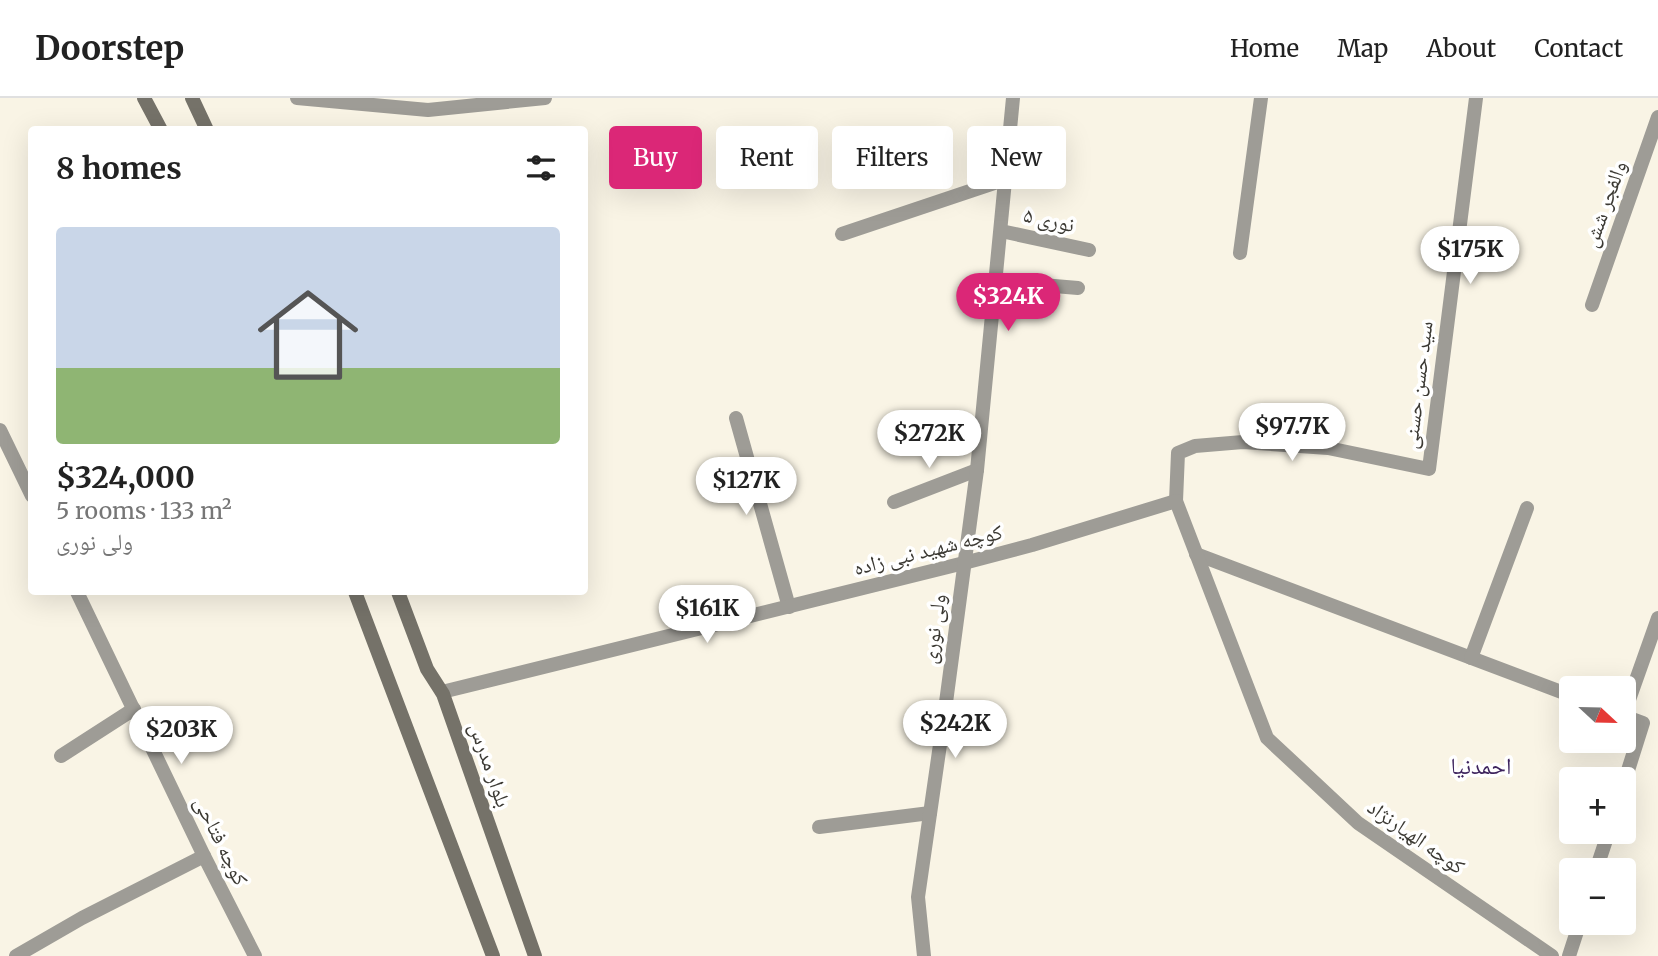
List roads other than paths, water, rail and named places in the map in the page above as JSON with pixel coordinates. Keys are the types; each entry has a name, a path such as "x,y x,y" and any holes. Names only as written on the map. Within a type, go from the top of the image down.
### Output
{"main road":[{"path":"144,98 159,126"},
{"path":"192,98 205,126"},
{"path":"356,595 493,956"},
{"name":"بلوار مدرس","path":"399,595 427,668 442,692 535,956"}],"street":[{"path":"297,98 428,110 497,100 545,98"},
{"name":"ولی نوری","path":"1011,126 1013,98"},
{"path":"1240,253 1261,98"},
{"name":"سید حسن حسنی","path":"1176,501 1178,453 1195,446 1243,442 1328,448 1429,469 1476,98"},
{"name":"والفجر شش","path":"1592,305 1658,117"},
{"path":"842,234 976,189"},
{"name":"ولی نوری","path":"924,956 918,897 977,470 1005,189"},
{"name":"نوری ۵","path":"1000,231 1089,250"},
{"path":"996,281 1078,288"},
{"path":"736,418 789,607"},
{"path":"0,430 28,488"},
{"path":"894,502 977,470"},
{"path":"1176,501 1196,554 1559,691"},
{"name":"کوچه شهید نبی زاده","path":"442,692 964,563 1176,501"},
{"path":"1471,657 1527,508"},
{"name":"کوچه الهیارنژاد","path":"1196,554 1267,738 1358,823 1552,956"},
{"name":"کوچه فتاحی","path":"78,595 204,856 256,956"},
{"path":"1636,681 1658,618"},
{"path":"61,756 134,709"},
{"path":"1636,720 1643,723 1636,745"},
{"path":"819,827 930,813"},
{"path":"16,956 82,918 204,856"},
{"path":"1569,956 1576,935"}],"district":[{"name":"احمدنیا","path":"1481,766"}]}
